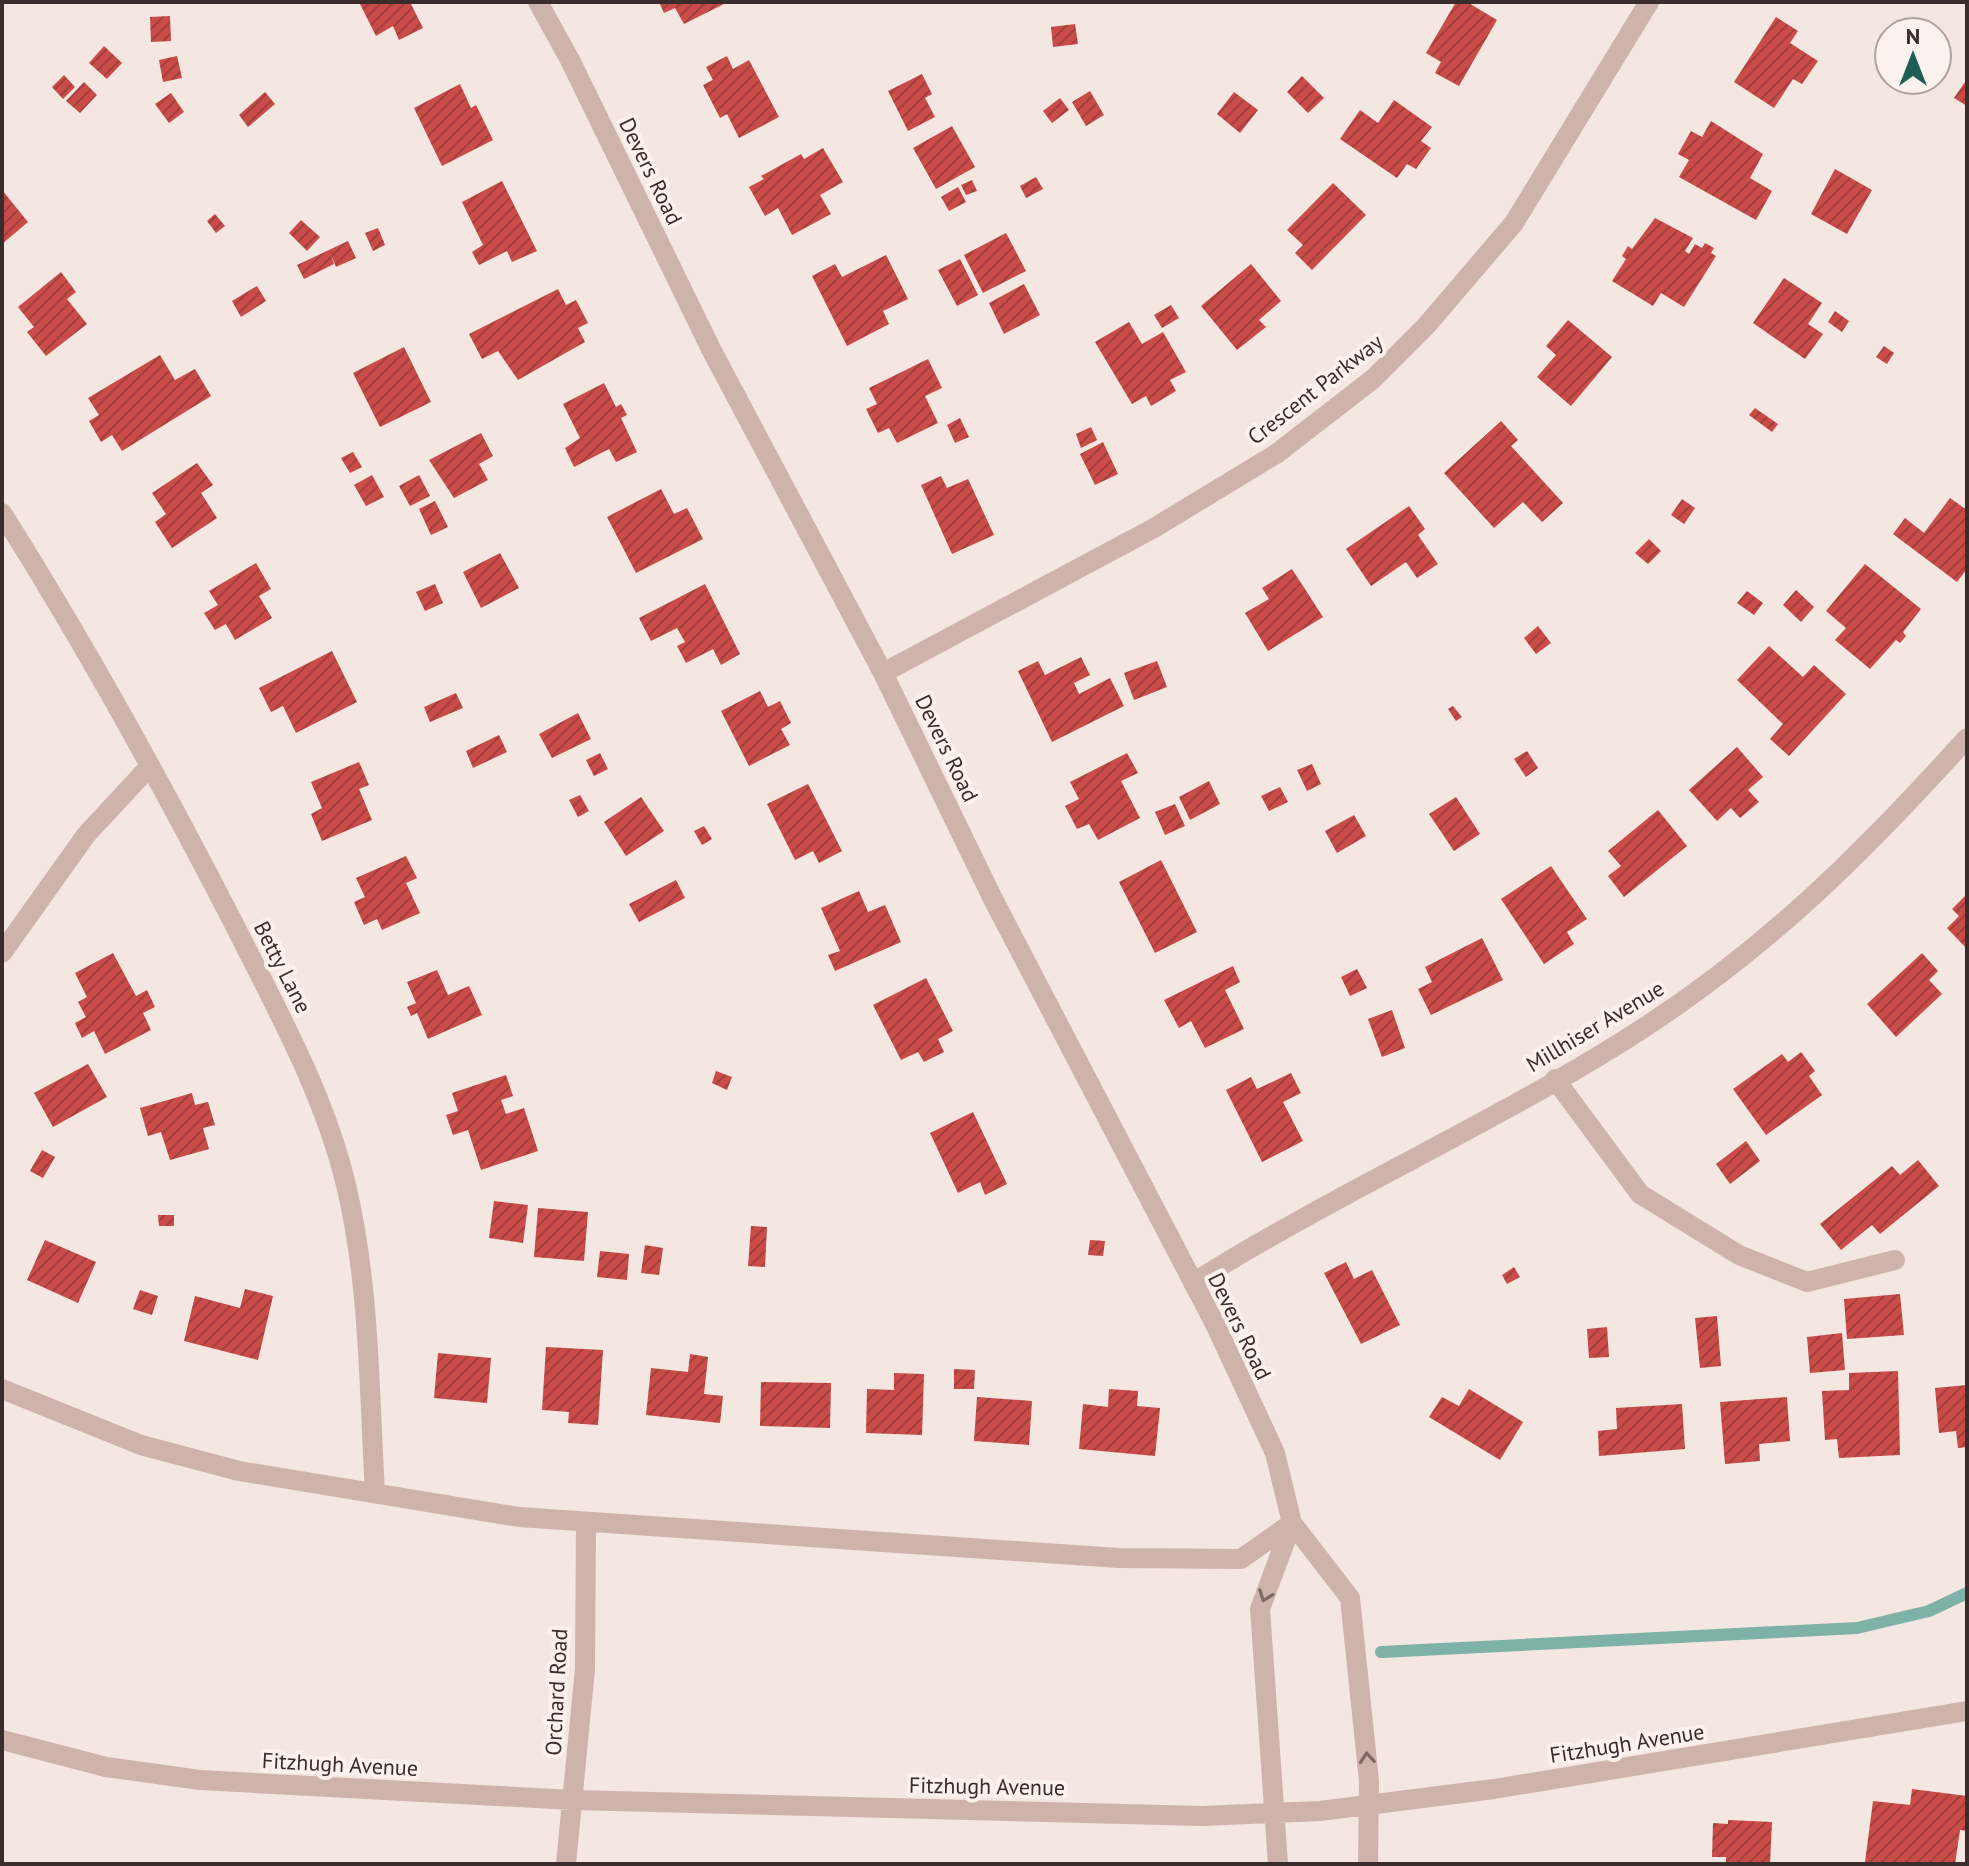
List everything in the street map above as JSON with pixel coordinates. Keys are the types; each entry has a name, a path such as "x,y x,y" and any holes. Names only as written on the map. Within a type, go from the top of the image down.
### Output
{"street":[{"name":"Devers Road","path":"538,2 570,60 712,351 883,673 994,901 1193,1283 1275,1453 1292,1523 1350,1598 1368,1766 1368,1864"},
{"name":"Crescent Parkway","path":"883,673 1154,528 1276,454 1373,379 1426,326 1514,223 1649,2"},
{"name":"Betty Lane","path":"2,513 76,629 150,766 290,1035 333,1137 347,1188 362,1286 375,1493"},
{"name":"Millhiser Avenue","path":"1193,1283 1276,1231 1641,1029 1724,972 1808,905 1884,830 1967,738"},
{"path":"2,953 86,835 150,766"},
{"path":"1555,1079 1640,1194 1739,1255 1807,1282 1895,1260"},
{"path":"2,1389 141,1445 239,1471 519,1517 1118,1558 1241,1559 1292,1523"},
{"name":"Orchard Road","path":"566,1864 585,1669 586,1523"},
{"path":"1278,1864 1260,1609 1292,1523"},
{"name":"Fitzhugh Avenue","path":"2,1740 106,1767 200,1780 573,1800 1202,1816 1367,1805 1494,1789 1967,1711"}],"building":[{"path":"359,2 410,2 423,28 399,40 393,26 376,36"},
{"path":"659,2 728,2 684,24 675,8 664,13"},
{"path":"1456,2 1467,2 1497,20 1459,86 1435,73 1441,62 1426,53"},
{"path":"170,16 171,41 151,42 150,17"},
{"path":"1776,17 1798,31 1790,43 1818,61 1802,84 1793,79 1774,108 1734,82"},
{"path":"1075,24 1078,44 1053,47 1051,27"},
{"path":"104,46 122,63 107,79 89,63"},
{"path":"177,56 182,78 163,82 159,60"},
{"path":"727,56 733,69 749,60 779,117 739,138 727,114 720,118 703,85 713,80 706,67"},
{"path":"922,74 932,94 925,98 935,117 908,131 888,91"},
{"path":"64,75 75,87 63,99 52,87"},
{"path":"1302,76 1324,98 1308,113 1287,92"},
{"path":"84,82 97,95 80,113 66,101"},
{"path":"1967,83 1967,106 1954,98"},
{"path":"460,84 471,108 476,105 493,140 442,166 414,108"},
{"path":"1090,91 1104,115 1086,126 1072,102"},
{"path":"265,92 275,104 248,127 239,115"},
{"path":"1234,92 1258,110 1240,133 1217,114"},
{"path":"171,93 184,112 169,123 155,104"},
{"path":"1060,98 1069,110 1052,123 1043,111"},
{"path":"1394,100 1432,127 1421,141 1431,148 1416,169 1407,164 1397,178 1340,139 1360,110 1378,123"},
{"path":"1711,121 1763,154 1750,178 1772,191 1756,220 1679,177 1689,160 1678,154 1691,131 1702,137"},
{"path":"952,126 975,167 936,189 913,148"},
{"path":"823,148 843,182 820,195 831,214 792,235 778,208 765,216 749,187 764,179 761,176 801,154 804,159"},
{"path":"1835,169 1872,190 1847,234 1811,214"},
{"path":"1036,177 1043,189 1026,198 1020,186"},
{"path":"972,180 977,191 966,195 961,185"},
{"path":"502,181 537,251 512,262 507,251 479,265 472,252 483,245 462,202"},
{"path":"1333,183 1366,215 1312,270 1295,253 1303,245 1287,230"},
{"path":"958,187 966,202 949,211 941,197"},
{"path":"2,190 28,222 2,244"},
{"path":"215,214 225,226 216,233 207,221"},
{"path":"1655,218 1693,238 1685,251 1689,254 1695,244 1702,248 1705,243 1714,248 1711,253 1716,256 1684,307 1661,293 1653,306 1612,281 1626,259 1622,256 1628,246 1632,249"},
{"path":"301,220 320,237 307,251 289,233"},
{"path":"378,228 385,245 373,251 365,233"},
{"path":"1006,233 1026,271 983,293 964,255"},
{"path":"348,241 356,258 336,267 331,255 334,264 304,279 297,265"},
{"path":"886,255 908,299 883,311 889,324 847,346 812,276 835,264 842,277"},
{"path":"960,259 978,295 957,306 938,270"},
{"path":"1251,264 1281,301 1259,320 1266,327 1237,350 1201,306"},
{"path":"61,272 76,292 67,299 87,324 46,356 27,332 34,327 18,307"},
{"path":"1784,278 1822,303 1808,324 1823,334 1805,359 1753,323"},
{"path":"1024,284 1040,315 1004,334 989,303"},
{"path":"257,286 266,301 241,317 232,301"},
{"path":"558,289 566,305 576,300 588,323 578,328 585,342 518,380 498,351 482,359 469,334"},
{"path":"1171,305 1179,318 1162,328 1154,315"},
{"path":"1835,311 1849,321 1842,332 1828,322"},
{"path":"1568,320 1612,357 1571,406 1537,377 1556,355 1546,346"},
{"path":"1129,322 1142,344 1163,332 1186,372 1170,380 1176,391 1151,406 1146,396 1132,404 1095,342"},
{"path":"1884,346 1894,353 1887,364 1876,357"},
{"path":"404,347 431,402 380,427 353,373"},
{"path":"160,355 175,380 195,369 211,396 122,451 112,435 101,442 89,421 99,415 88,398"},
{"path":"928,359 942,388 925,396 938,423 897,443 889,428 878,433 866,409 877,404 869,388"},
{"path":"604,383 616,407 621,404 627,415 621,418 637,452 616,462 609,449 574,467 565,448 580,438 563,404"},
{"path":"1755,408 1778,424 1772,432 1749,415"},
{"path":"960,418 969,437 955,443 947,425"},
{"path":"1501,421 1518,440 1511,446 1563,503 1542,522 1523,502 1494,528 1444,473"},
{"path":"1091,427 1097,440 1081,448 1076,434"},
{"path":"481,433 493,456 479,464 488,480 454,498 429,460"},
{"path":"1103,442 1118,474 1095,485 1080,454"},
{"path":"353,452 362,467 350,473 341,458"},
{"path":"197,463 213,485 201,493 217,518 172,548 155,522 166,514 152,493"},
{"path":"372,475 384,497 366,506 354,485"},
{"path":"419,475 430,496 410,506 399,486"},
{"path":"941,476 947,488 968,479 994,535 952,554 921,485"},
{"path":"661,489 674,514 687,508 703,539 636,573 607,517"},
{"path":"1950,498 1967,510 1967,569 1957,582 1893,534 1905,518 1924,533"},
{"path":"1682,499 1695,508 1684,524 1671,515"},
{"path":"435,501 448,527 431,535 419,509"},
{"path":"1409,506 1425,529 1418,535 1438,564 1417,578 1406,562 1371,586 1346,549"},
{"path":"1649,539 1661,551 1648,564 1635,553"},
{"path":"500,553 519,588 481,608 463,572"},
{"path":"256,563 271,589 259,596 272,618 235,640 226,624 215,630 204,613 218,605 209,591"},
{"path":"1865,564 1921,609 1903,632 1906,636 1900,643 1896,640 1870,669 1835,640 1846,628 1826,611"},
{"path":"1292,569 1323,617 1268,651 1245,613 1269,599 1262,588"},
{"path":"435,584 443,603 425,611 416,592"},
{"path":"705,584 740,654 721,665 713,649 686,663 677,646 685,642 677,628 651,641 639,618"},
{"path":"1796,590 1814,607 1801,622 1783,605"},
{"path":"1747,591 1763,603 1754,615 1737,603"},
{"path":"1538,626 1551,643 1536,654 1524,638"},
{"path":"1769,646 1803,677 1814,665 1846,694 1789,756 1770,739 1783,724 1737,680"},
{"path":"332,651 357,702 296,733 283,706 271,712 259,688"},
{"path":"1081,657 1090,675 1074,683 1079,694 1110,678 1124,706 1052,742 1018,671 1038,661 1045,675"},
{"path":"1157,661 1167,687 1134,700 1124,673"},
{"path":"760,691 768,707 780,701 791,723 781,729 790,745 749,766 721,711"},
{"path":"456,693 463,708 430,722 424,707"},
{"path":"1453,706 1462,717 1456,721 1448,709"},
{"path":"578,713 591,739 552,758 539,734"},
{"path":"499,735 507,752 473,768 466,751"},
{"path":"1737,747 1763,777 1748,790 1759,802 1740,818 1731,808 1717,821 1689,790"},
{"path":"1527,751 1538,768 1526,777 1514,759"},
{"path":"600,753 608,769 594,776 586,760"},
{"path":"1127,753 1138,773 1121,781 1140,818 1098,840 1089,824 1077,829 1065,806 1079,799 1070,782"},
{"path":"359,762 369,785 359,789 372,820 322,841 311,814 322,808 311,782"},
{"path":"1312,764 1321,784 1307,791 1297,770"},
{"path":"1209,781 1220,804 1190,820 1179,797"},
{"path":"808,784 842,851 819,863 813,851 795,860 767,804"},
{"path":"1280,787 1288,802 1269,811 1261,796"},
{"path":"580,795 589,811 578,817 569,800"},
{"path":"641,797 664,831 626,856 604,822"},
{"path":"1456,797 1480,834 1454,851 1429,814"},
{"path":"1175,804 1185,826 1165,835 1155,812"},
{"path":"1658,810 1687,846 1624,897 1608,876 1621,866 1608,851"},
{"path":"1354,815 1366,836 1337,853 1325,831"},
{"path":"704,826 712,839 702,845 694,831"},
{"path":"406,856 417,878 406,883 420,913 382,930 377,919 364,925 354,902 365,897 356,878"},
{"path":"1161,860 1197,932 1155,953 1119,882"},
{"path":"1551,866 1587,919 1567,932 1574,944 1544,964 1501,899"},
{"path":"676,880 685,898 639,922 629,904"},
{"path":"859,891 868,912 885,905 901,942 835,971 828,955 840,951 821,908"},
{"path":"1967,894 1967,949 1947,928 1959,916 1952,909"},
{"path":"1482,938 1503,980 1431,1015 1418,989 1432,982 1425,967"},
{"path":"113,953 136,996 147,990 155,1007 143,1013 151,1030 105,1054 94,1031 82,1038 75,1023 86,1017 78,1002 87,997 75,973"},
{"path":"1922,953 1938,971 1929,980 1942,994 1896,1037 1867,1004"},
{"path":"1233,966 1240,982 1225,990 1244,1029 1205,1048 1191,1021 1179,1028 1164,1000"},
{"path":"1357,969 1367,988 1350,996 1341,977"},
{"path":"437,970 448,995 469,986 482,1015 428,1039 417,1013 411,1016 407,1007 416,1003 407,982"},
{"path":"926,978 953,1031 938,1039 944,1052 924,1062 918,1052 901,1060 873,1005"},
{"path":"1392,1010 1405,1048 1382,1057 1368,1019"},
{"path":"1801,1052 1815,1071 1809,1076 1822,1095 1766,1135 1733,1089 1782,1054 1788,1062"},
{"path":"88,1064 107,1097 53,1127 34,1093"},
{"path":"716,1071 732,1077 727,1090 712,1083"},
{"path":"1291,1073 1301,1093 1283,1102 1303,1141 1262,1162 1226,1090 1251,1077 1257,1089"},
{"path":"506,1075 513,1096 501,1100 506,1114 524,1108 538,1151 481,1170 468,1130 453,1135 446,1115 458,1111 452,1093"},
{"path":"192,1093 195,1105 208,1102 215,1125 203,1128 209,1149 170,1160 161,1132 148,1136 140,1108"},
{"path":"973,1112 1007,1184 985,1195 980,1182 958,1193 930,1133"},
{"path":"1746,1141 1760,1161 1730,1184 1716,1164"},
{"path":"42,1150 55,1157 43,1178 30,1171"},
{"path":"1918,1160 1939,1186 1880,1234 1872,1225 1841,1250 1820,1224 1892,1166 1900,1175"},
{"path":"494,1201 528,1205 523,1243 489,1238"},
{"path":"538,1208 588,1212 584,1261 534,1257"},
{"path":"158,1215 174,1215 174,1226 159,1226"},
{"path":"751,1226 767,1227 765,1267 748,1266"},
{"path":"45,1240 96,1262 78,1303 27,1280"},
{"path":"1090,1240 1105,1241 1103,1256 1088,1255"},
{"path":"645,1245 663,1248 659,1275 641,1273"},
{"path":"600,1251 629,1254 627,1280 597,1277"},
{"path":"1346,1262 1354,1279 1372,1270 1400,1325 1361,1344 1324,1273"},
{"path":"1514,1267 1520,1277 1507,1284 1502,1275"},
{"path":"245,1289 273,1296 258,1360 184,1341 195,1296 240,1308"},
{"path":"140,1290 158,1296 152,1315 133,1309"},
{"path":"1900,1294 1904,1335 1847,1339 1844,1299"},
{"path":"1717,1316 1721,1366 1700,1368 1695,1318"},
{"path":"1607,1327 1609,1357 1589,1358 1587,1329"},
{"path":"1842,1333 1845,1370 1810,1373 1807,1337"},
{"path":"546,1347 603,1350 598,1425 568,1423 569,1412 542,1410"},
{"path":"438,1353 491,1358 487,1403 434,1398"},
{"path":"690,1354 708,1357 704,1394 723,1396 720,1423 646,1415 651,1368 688,1372"},
{"path":"954,1369 975,1370 974,1389 954,1389"},
{"path":"1898,1371 1900,1455 1839,1458 1837,1439 1825,1440 1822,1391 1849,1390 1849,1373"},
{"path":"894,1373 924,1374 922,1435 866,1433 867,1389 894,1390"},
{"path":"761,1382 831,1383 830,1428 760,1426"},
{"path":"1967,1385 1967,1447 1958,1448 1956,1431 1939,1433 1935,1388"},
{"path":"1109,1389 1138,1391 1137,1406 1160,1408 1155,1456 1079,1449 1083,1404 1108,1407"},
{"path":"1469,1389 1523,1422 1500,1460 1429,1417 1442,1397 1459,1406"},
{"path":"977,1397 1032,1401 1029,1445 974,1441"},
{"path":"1787,1397 1790,1441 1759,1444 1760,1461 1725,1464 1720,1402"},
{"path":"1682,1404 1685,1449 1599,1456 1598,1431 1617,1429 1616,1408"},
{"path":"1912,1789 1967,1796 1967,1831 1960,1830 1955,1864 1865,1862 1873,1801 1910,1805"},
{"path":"1728,1820 1772,1822 1770,1864 1726,1864 1726,1857 1712,1857 1713,1823 1728,1824"}],"waterway":[{"path":"1381,1652 1857,1628 1929,1611 1967,1593"}]}
